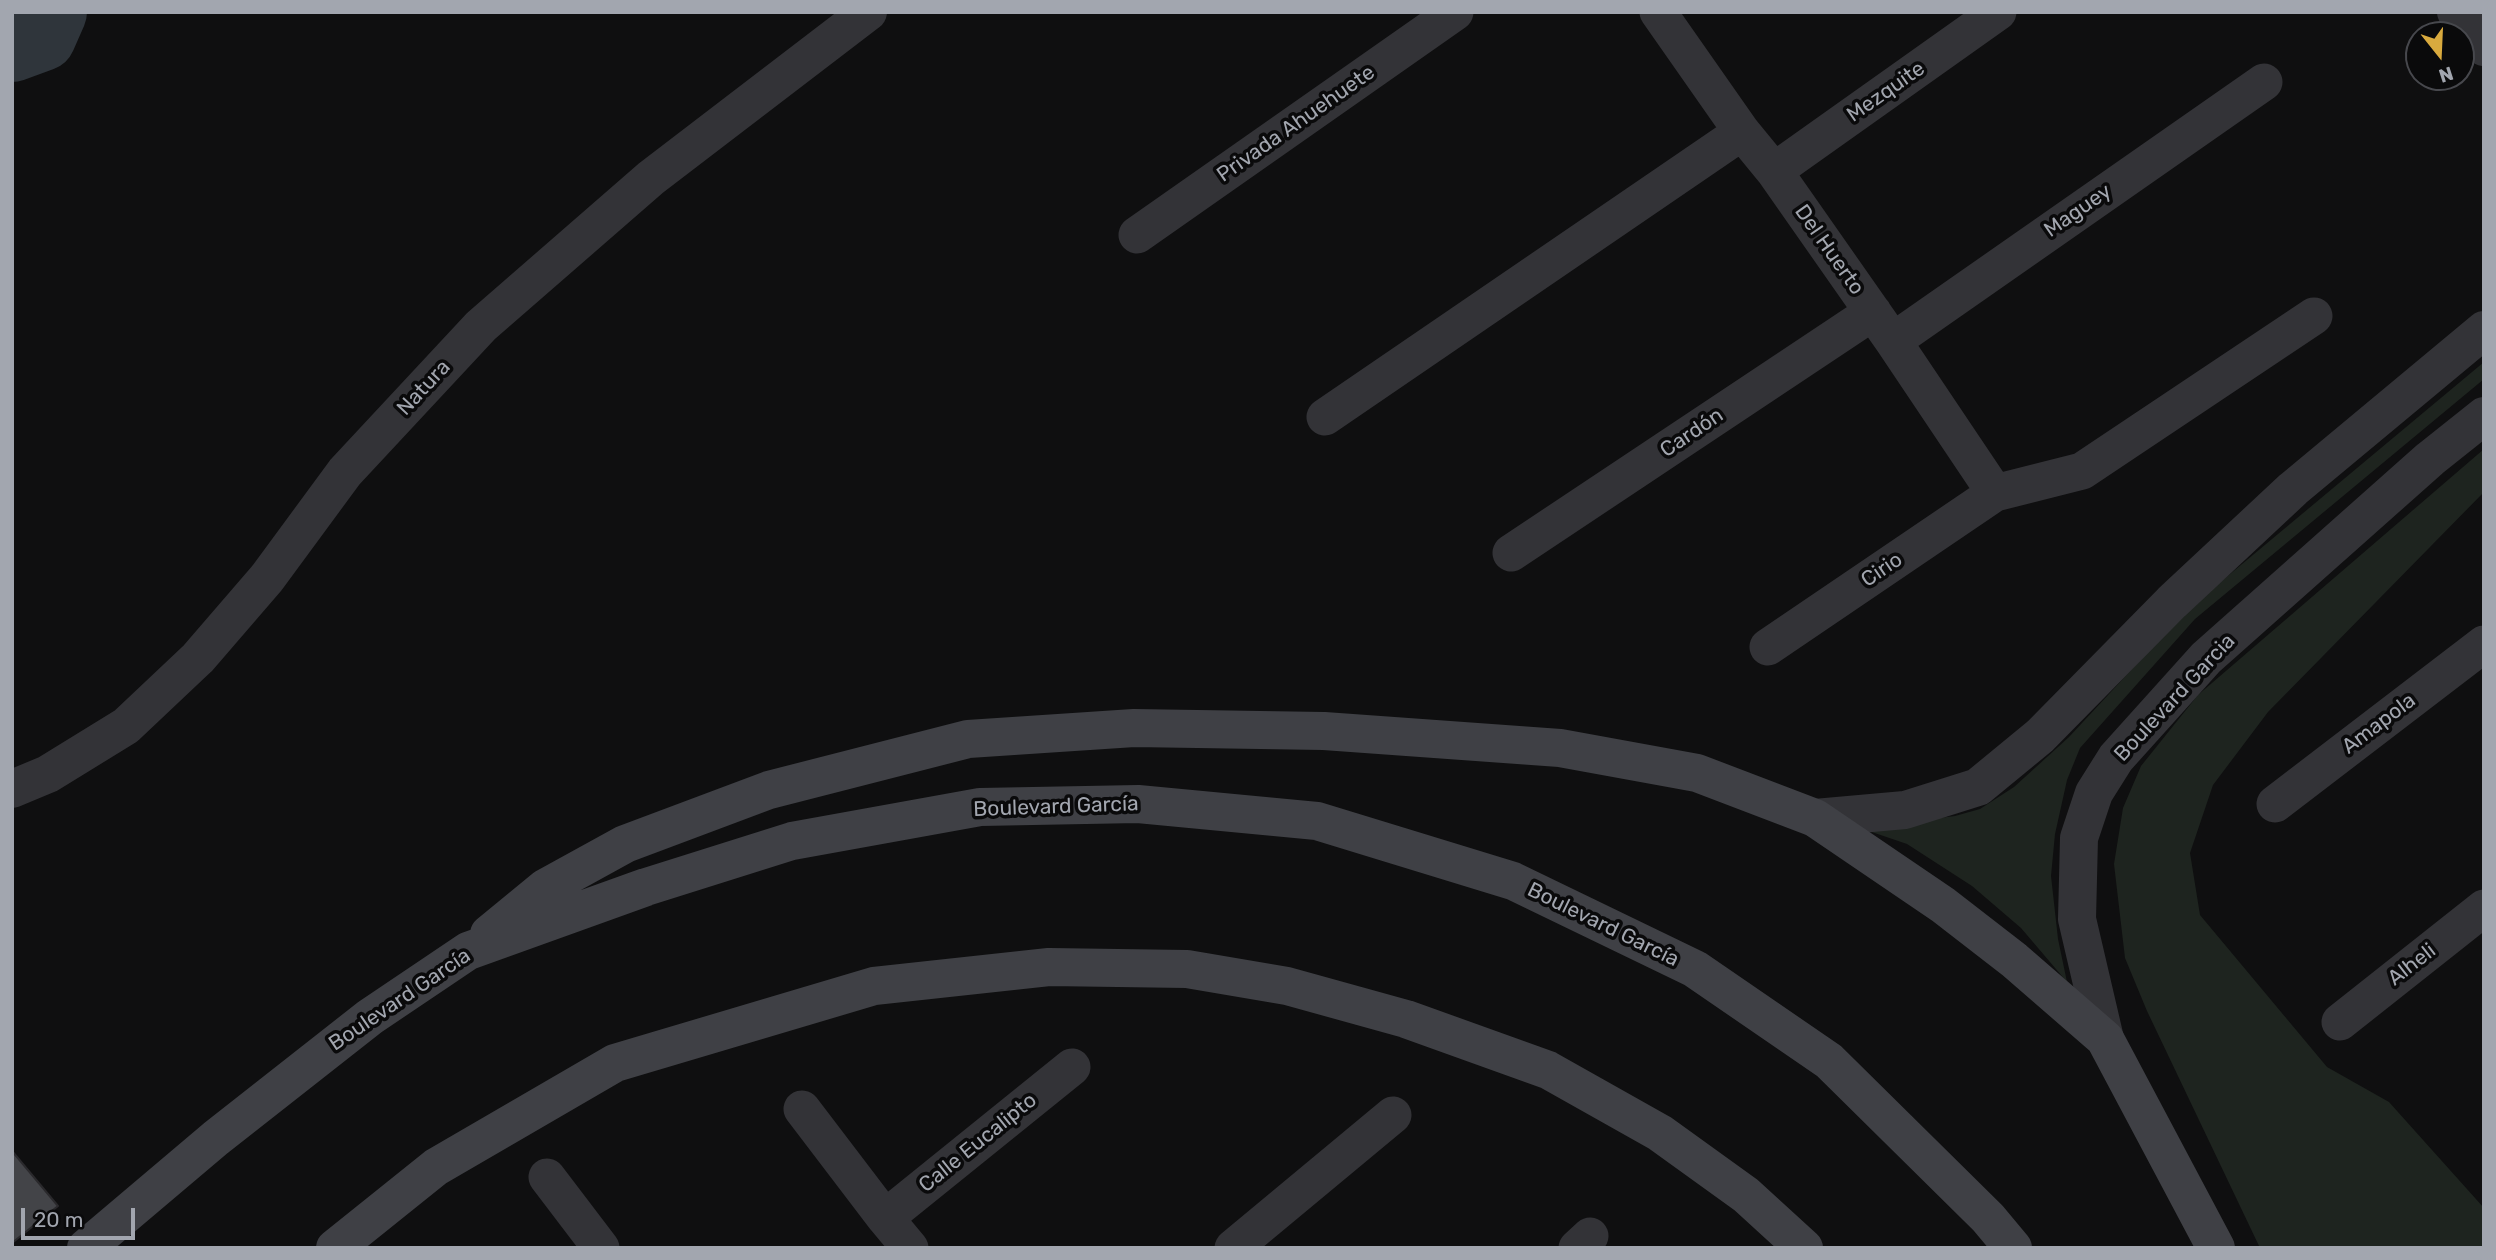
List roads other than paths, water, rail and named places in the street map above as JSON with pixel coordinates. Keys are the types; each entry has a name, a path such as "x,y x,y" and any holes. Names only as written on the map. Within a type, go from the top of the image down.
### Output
{"main road":[{"path":"468,951 545,888 625,844 769,790 968,739 1134,728 1283,730 1560,748 1697,774 1815,818 1943,905 2014,960 2105,1039 2216,1248"},
{"name":"Boulevard García","path":"86,1248 216,1138 370,1017 468,951 646,887 792,841 980,807 1138,804 1317,821 1513,881 1695,969 1829,1061 1988,1218 2013,1248"},
{"path":"335,1248 436,1167 615,1063 874,986 1049,967 1187,969 1287,986 1406,1019 1548,1069 1660,1133 1746,1195 1804,1248"}],"street":[{"name":"Natura","path":"12,789 48,774 126,726 198,658 267,578 345,472 481,326 651,178 868,12"},
{"name":"Privada Ahuehuete","path":"1137,235 1455,12"},
{"name":"Del Huerto","path":"1658,12 1883,326 1995,493"},
{"name":"Mezquite","path":"1774,171 1998,12"},
{"path":"2456,12 2484,47"},
{"name":"Maguey","path":"1883,326 2264,82"},
{"path":"1325,417 1742,132"},
{"path":"1995,493 2082,471 2314,316"},
{"name":"Cardón","path":"1511,553 1883,326"},
{"path":"1815,818 1905,810 1978,787 2040,736 2172,602 2293,489 2484,330"},
{"name":"Boulevard Garcia","path":"2105,1039 2077,919 2079,838 2094,793 2101,781 2116,758 2206,658 2430,459 2484,416"},
{"name":"Cirio","path":"1768,647 1995,493"},
{"name":"Amapola","path":"2275,804 2484,644"},
{"name":"Alheli","path":"2340,1022 2484,908"},
{"name":"Calle Eucalipto","path":"885,1218 1072,1067"},
{"path":"802,1109 910,1248"},
{"path":"1233,1248 1393,1115"},
{"path":"547,1177 601,1248"}],"waterway":[{"path":"12,48 42,37 53,12"}]}
